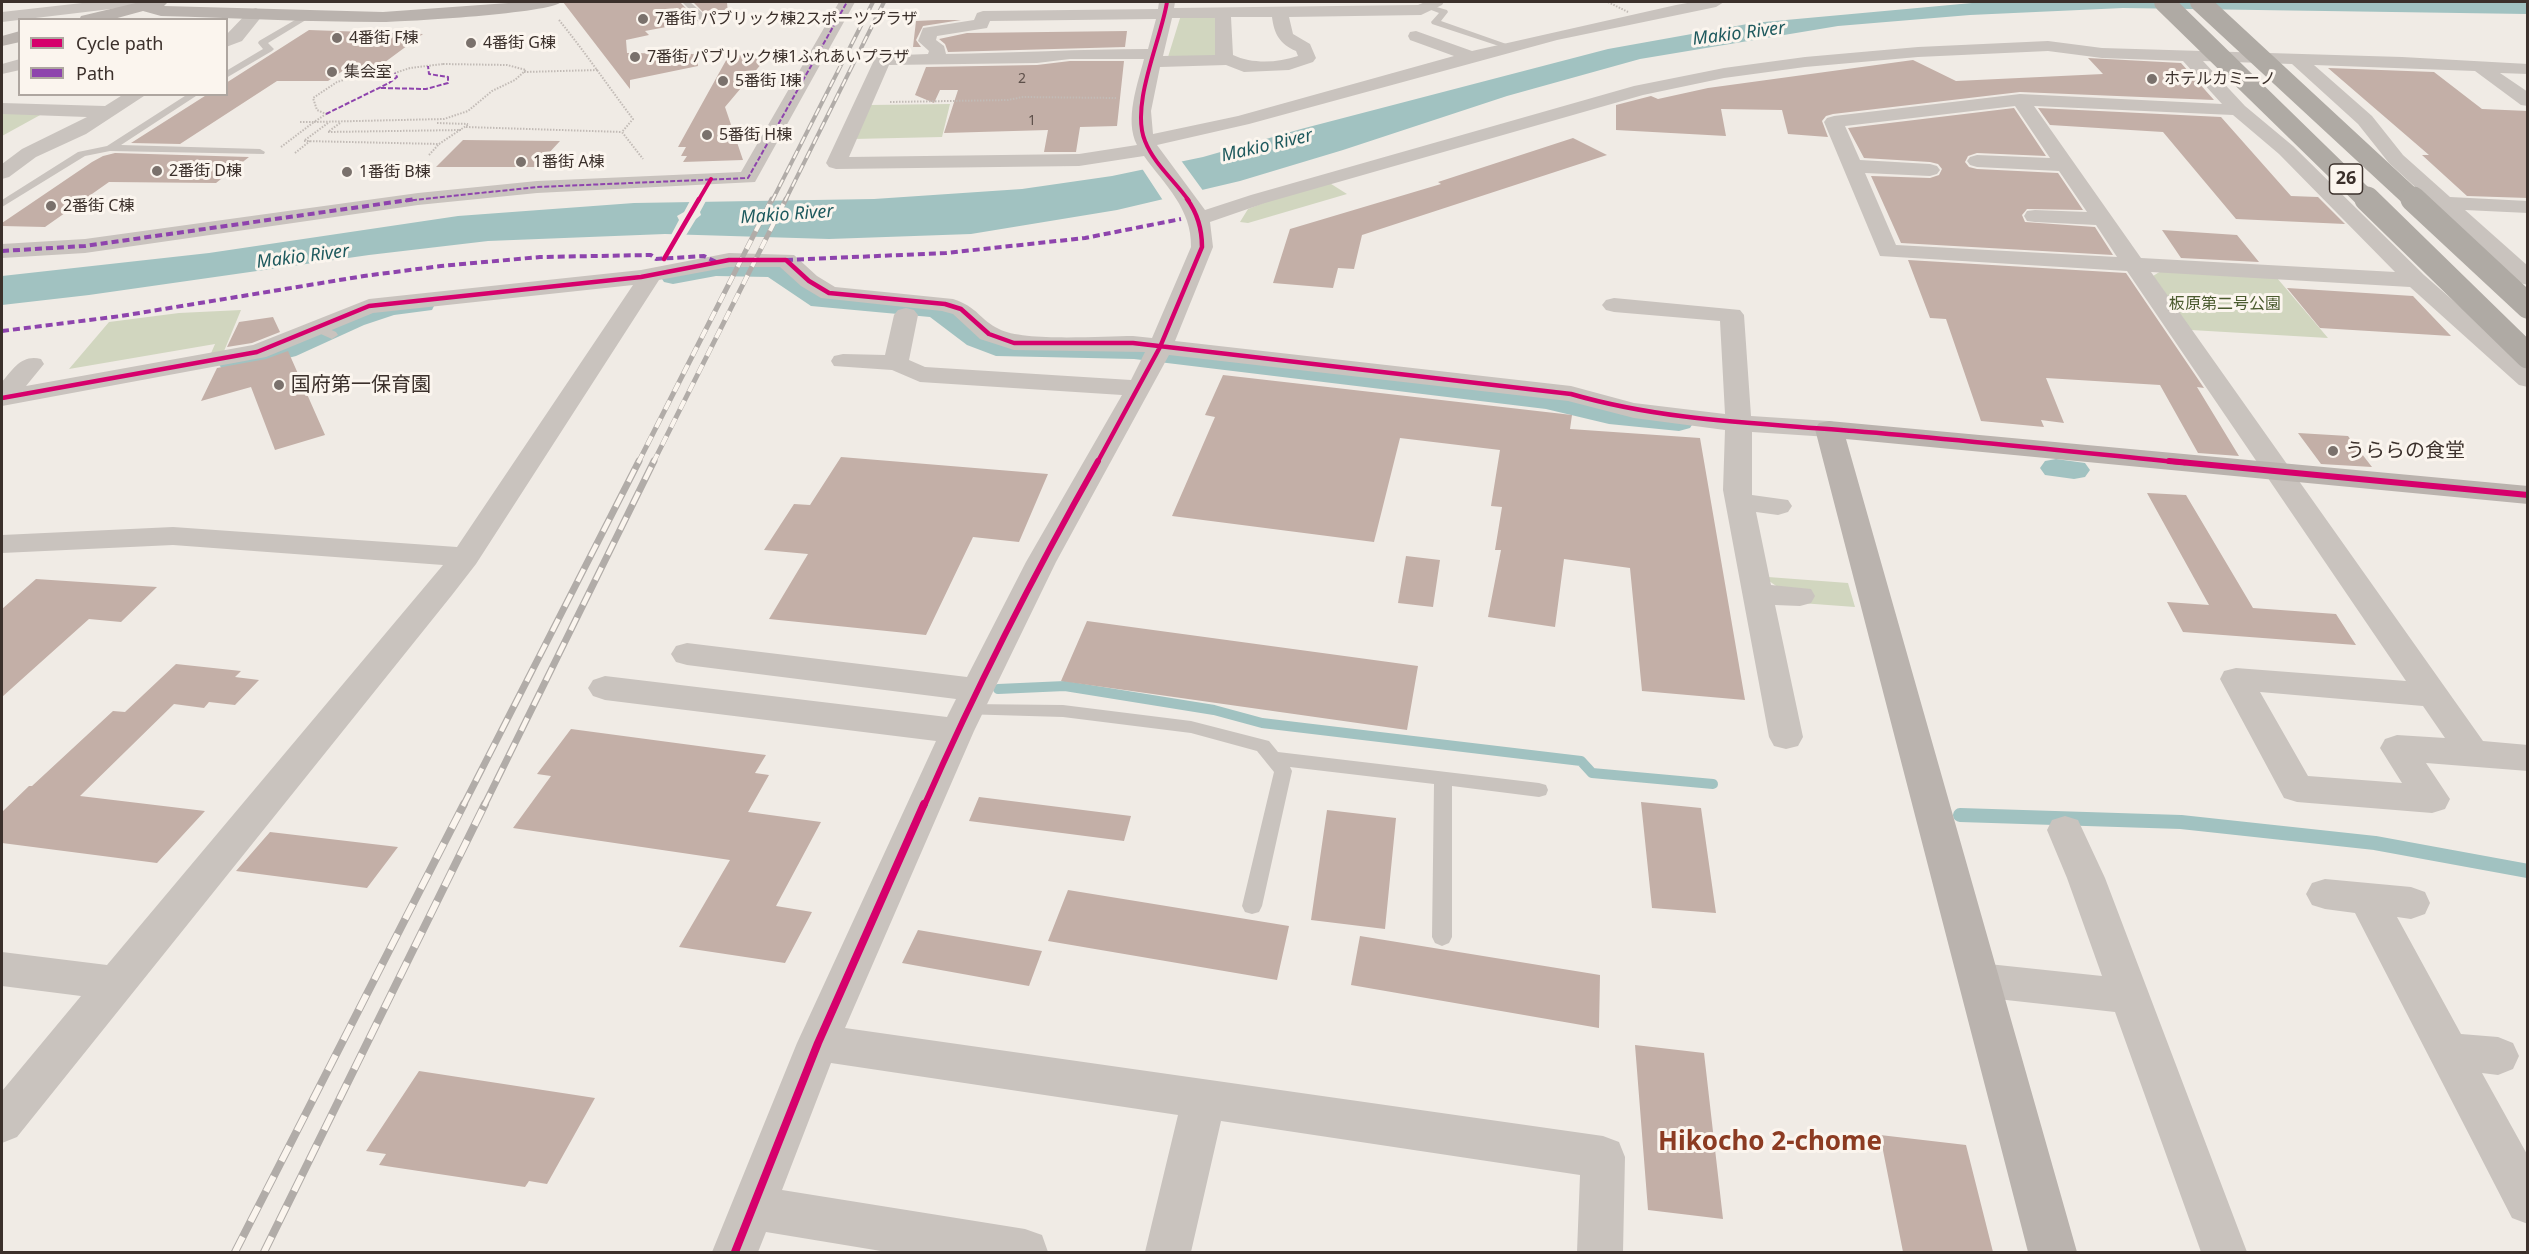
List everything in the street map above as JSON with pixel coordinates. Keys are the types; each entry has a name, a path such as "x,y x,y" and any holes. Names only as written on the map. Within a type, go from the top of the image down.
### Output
{"highway":[{"name":"26","path":"2164,2 2528,356"},
{"name":"26","path":"2200,2 2528,306"}],"street":[{"path":"2,25 48,2"},
{"path":"95,18 160,2"},
{"path":"2,251 85,246 417,200 537,187 748,178 847,2"},
{"path":"1229,60 1070,54 1037,58 882,60 836,163 1079,160 1148,146 1508,46 1620,19 1716,2"},
{"path":"2,17 119,3 135,3 161,11 383,17 539,3"},
{"path":"936,59 938,50 927,41 929,32 981,24 986,9 1167,7 1223,12 1373,11 1421,10 1432,4"},
{"path":"735,1252 818,1043 967,710 1041,562 1152,362 1203,247 1204,235 1198,215 1148,146 1141,129 1152,58 1167,7"},
{"path":"1373,11 1378,32"},
{"path":"1223,12 1224,58 1244,67 1289,65 1307,58 1304,48 1288,41 1281,30 1280,12"},
{"path":"228,41 236,37 256,13"},
{"path":"1416,36 1471,57"},
{"path":"2,41 18,37"},
{"path":"1198,215 1219,214 1258,199 1583,104 1678,81 1724,73 1918,52 2048,46 2102,52 2528,69"},
{"path":"2188,56 2238,110 2286,150 2416,280 2528,380"},
{"path":"2298,60 2365,120 2396,159 2528,278"},
{"path":"2,69 18,65"},
{"path":"2480,67 2528,101"},
{"path":"2,74 18,75"},
{"path":"2,172 29,153 79,130 135,96"},
{"path":"2238,110 2020,100 1834,122 1888,251 2416,280"},
{"path":"2020,100 2473,753"},
{"path":"2,108 109,112"},
{"path":"2,152 29,153"},
{"path":"1977,161 2066,165"},
{"path":"1852,166 1930,170"},
{"path":"2445,203 2528,207"},
{"path":"2035,216 2104,219"},
{"path":"2,397 229,358 281,346 324,331 353,311 395,302 648,280 729,260 786,260 809,280 829,293 945,304 961,309 989,334 1014,343 1133,343 1152,362"},
{"path":"2,1123 465,557 648,280"},
{"path":"1614,305 1653,302 1732,315 1739,427 1737,490 1786,737"},
{"path":"896,363 906,315"},
{"path":"1707,343 1734,345"},
{"path":"843,361 896,363 920,374 1152,362 1571,394 1606,406 1739,427 1829,429 2528,495"},
{"path":"2,397 32,364"},
{"path":"1829,429 2053,1252"},
{"path":"1740,502 1778,506"},
{"path":"2,544 173,536 465,557"},
{"path":"1758,594 1800,596"},
{"path":"687,654 967,710"},
{"path":"2433,695 2236,679 2297,789 2432,799 2397,748 2528,758"},
{"path":"604,688 967,710"},
{"path":"2065,831 2086,879 2224,1252"},
{"path":"2325,894 2411,903"},
{"path":"2367,898 2528,1202"},
{"path":"2,969 115,984"},
{"path":"1979,980 2129,996"},
{"path":"818,1043 1603,1157 1600,1252"},
{"path":"2447,1051 2498,1056"},
{"path":"1168,1252 1204,1099"},
{"path":"753,1208 1025,1252"}],"lane":[{"path":"686,2 704,19"},
{"path":"1432,4 1444,12 1435,22 1508,46"},
{"path":"228,74 269,49 262,43 310,15"},
{"path":"110,148 192,96"},
{"path":"2,204 82,154 110,148 260,152"},
{"path":"967,710 1064,711 1191,728 1263,746 1283,771 1252,906"},
{"path":"1273,758 1539,790"},
{"path":"1442,937 1443,778"}],"path":[{"path":"1608,2 1628,12"},
{"path":"539,3 598,70 633,119 622,132"},
{"path":"277,150 326,114 317,110 313,98 337,82 367,73 395,73 410,68 443,64 507,65 526,70 525,72"},
{"path":"432,123 465,112 496,89 514,83 525,72 598,70"},
{"path":"864,103 1008,100 1023,97 1122,98"},
{"path":"300,122 469,124 439,144 429,155"},
{"path":"328,123 304,141 439,144"},
{"path":"340,123 328,132 371,133 392,129 461,130"},
{"path":"465,127 622,132"},
{"path":"622,132 660,182"},
{"path":"295,153 311,141"},
{"path":"672,248 698,201"}],"green space":[{"path":"1181,15 1217,17 1218,57 1168,57"},
{"path":"950,104 942,137 853,139 869,105"},
{"path":"2,112 42,114 2,136"},
{"path":"1328,182 1347,194 1248,223 1240,222 1248,209"},
{"name":"板原第二号公園","path":"2161,271 2277,278 2328,338 2191,330 2153,276"},
{"path":"241,310 222,356 209,358 215,344 69,369 109,322 179,313"},
{"path":"1768,577 1848,583 1855,607 1801,603 1769,581"}],"water":[{"name":"Makio River","path":"1983,2 2527,2 2527,14 2123,8 1970,15 1838,26 1640,59 1507,96 1240,181 1117,210 971,234 829,239 665,234 488,241 2,305 2,276 209,253 458,216 634,203 874,199 1022,189 1112,176 1203,157 1301,129 1608,49 1753,23"}],"pier":[{"path":"1180,159 1204,192 1164,202 1141,167"},
{"path":"691,199 707,199 700,212 701,215 685,237 670,237 679,220 677,216 684,212"}],"building":[{"path":"563,2 680,2 698,21 645,31 649,35 626,40 627,53 697,54 698,66 630,80 630,89"},
{"path":"693,2 727,2 728,15 709,18"},
{"path":"961,20 923,26 916,40 921,47 913,47 916,21"},
{"path":"309,30 423,34 373,71 344,70 328,81 277,81 180,144 131,143 205,96 228,96 228,82"},
{"path":"1127,31 1125,47 948,52 945,44 939,39 967,33"},
{"path":"729,55 768,56 725,107 743,160 683,162 687,156 681,156 686,147 678,147"},
{"path":"2088,58 2181,63 2214,100 2020,92 1833,114 1826,116 1822,121 1828,137 1788,134 1782,110 1721,109 1726,136 1616,130 1616,105 1651,96 1658,99 1708,88 1913,60 1956,81 2103,74"},
{"path":"1070,61 1124,61 1117,126 1080,127 1076,152 1044,152 1048,130 944,133 958,90 940,90 934,103 915,95 926,67 1037,65"},
{"path":"2328,68 2434,72 2482,109 2528,111 2528,198 2467,196 2422,155 2429,155"},
{"path":"2014,108 2046,156 1977,153 1968,156 1965,162 1969,167 1977,169 2058,173 2083,210 2027,209 2022,215 2025,222 2095,227 2113,255 1901,243 1871,176 1930,178 1939,175 1942,169 1938,164 1930,162 1864,158 1848,128"},
{"path":"2038,108 2221,117 2291,196 2318,197 2345,224 2236,219 2163,132 2050,125"},
{"path":"1573,138 1607,155 1362,235 1354,269 1338,268 1333,288 1273,283 1290,229 1441,184 1438,182"},
{"path":"463,140 560,141 536,167 436,167"},
{"path":"115,153 249,157 216,183 109,182 45,227 2,226 2,223 92,162"},
{"path":"2162,230 2237,235 2259,262 2181,258"},
{"path":"1908,260 2126,273 2204,388 2197,387 2239,456 2198,453 2160,385 2046,378 2064,423 2041,420 2044,427 1981,421 1946,319 1930,318"},
{"path":"2287,288 2413,296 2451,336 2320,328"},
{"path":"273,317 280,332 252,343 227,347 239,322"},
{"path":"288,351 325,435 275,450 251,387 201,401 217,368 266,359"},
{"path":"1223,375 1572,415 1570,429 1700,438 1745,700 1642,691 1630,568 1564,559 1555,627 1488,617 1501,550 1495,550 1502,507 1491,506 1500,450 1400,438 1374,542 1172,516 1215,417 1205,415"},
{"path":"2298,433 2348,436 2372,467 2321,464"},
{"path":"841,457 1048,474 1019,542 973,537 926,635 769,619 808,554 764,550 794,504 810,505"},
{"path":"2147,493 2186,495 2253,608 2336,614 2356,645 2183,632 2167,602 2209,605"},
{"path":"1406,556 1440,560 1433,607 1398,603"},
{"path":"36,579 157,587 121,622 89,619 2,697 2,609"},
{"path":"1087,621 1418,666 1407,730 1061,681"},
{"path":"176,664 241,671 235,677 259,680 235,705 209,702 204,708 174,704 80,796 205,811 157,863 2,843 2,812 113,711 125,712"},
{"path":"571,729 766,755 755,773 769,775 748,812 821,822 776,906 812,912 785,963 679,947 730,860 513,828 551,776 537,774"},
{"path":"979,797 1131,816 1124,841 969,821"},
{"path":"1641,802 1701,808 1716,913 1652,908"},
{"path":"1327,810 1396,818 1385,929 1311,920"},
{"path":"270,832 398,847 367,888 236,871"},
{"path":"1068,890 1289,926 1277,980 1048,941"},
{"path":"918,930 1042,951 1029,986 902,963"},
{"path":"1360,936 1600,975 1599,1028 1351,985"},
{"path":"1635,1045 1704,1053 1723,1219 1648,1210"},
{"path":"419,1071 595,1098 547,1184 529,1181 525,1187 379,1165 386,1154 366,1151"},
{"path":"1880,1135 1966,1145 1993,1252 1903,1252"}],"waterway":[{"path":"673,276 716,268 774,269 820,300 929,308 939,311 977,339 996,348 1134,351 1546,400 1609,415 1679,422"},
{"path":"232,363 286,350 354,319 391,307 422,304"},
{"path":"2056,468 2074,470"},
{"path":"998,689 1065,686 1214,710 1262,723 1581,761 1592,773 1713,784"},
{"path":"1960,815 2181,822 2375,843 2528,871"}],"railway":[{"path":"772,201 873,2"},
{"path":"786,200 884,2"},
{"path":"638,463 772,199"},
{"path":"654,462 786,200"},
{"path":"463,806 639,461"},
{"path":"484,806 654,462"},
{"path":"235,1252 464,804"},
{"path":"264,1252 485,804"}],"marked path":[{"path":"2,251 85,246 418,199 537,187 748,178 847,2"},
{"path":"381,88 426,89 448,83 448,77 429,74 428,66"},
{"path":"326,114 389,83 397,77 395,73"},
{"path":"786,260 946,253 1085,238 1181,219"},
{"path":"2,331 121,316 364,276 441,266 540,257 651,255 656,259 704,256 716,262"}],"cycle path":[{"path":"735,1252 818,1043 957,731 1041,562 1160,347 1202,247 1202,232 1198,218 1182,192 1152,154 1145,141 1142,127 1145,92 1167,2"},
{"path":"664,259 711,179"},
{"path":"2,398 257,352 369,306 641,277 729,260 786,260 809,281 829,293 945,304 961,309 989,334 1014,343 1133,343 1571,394 1608,405 1687,419 1887,434 2528,495"}],"place":[{"name":"7番街 パブリック棟2スポーツプラザ","path":"643,19"},
{"name":"4番街 F棟","path":"337,38"},
{"name":"4番街 G棟","path":"471,43"},
{"name":"7番街 パブリック棟1ふれあいプラザ","path":"635,57"},
{"name":"集会室","path":"332,72"},
{"name":"ホテルカミーノ","path":"2152,79"},
{"name":"5番街 I棟","path":"723,81"},
{"name":"5番街 H棟","path":"707,135"},
{"name":"1番街 A棟","path":"521,162"},
{"name":"2番街 D棟","path":"157,171"},
{"name":"1番街 B棟","path":"347,172"},
{"name":"2番街 C棟","path":"51,206"},
{"name":"国府第一保育園","path":"279,385"},
{"name":"うららの食堂","path":"2333,451"}],"district":[{"name":"Hikocho 2-chome","path":"1770,1143"}]}
